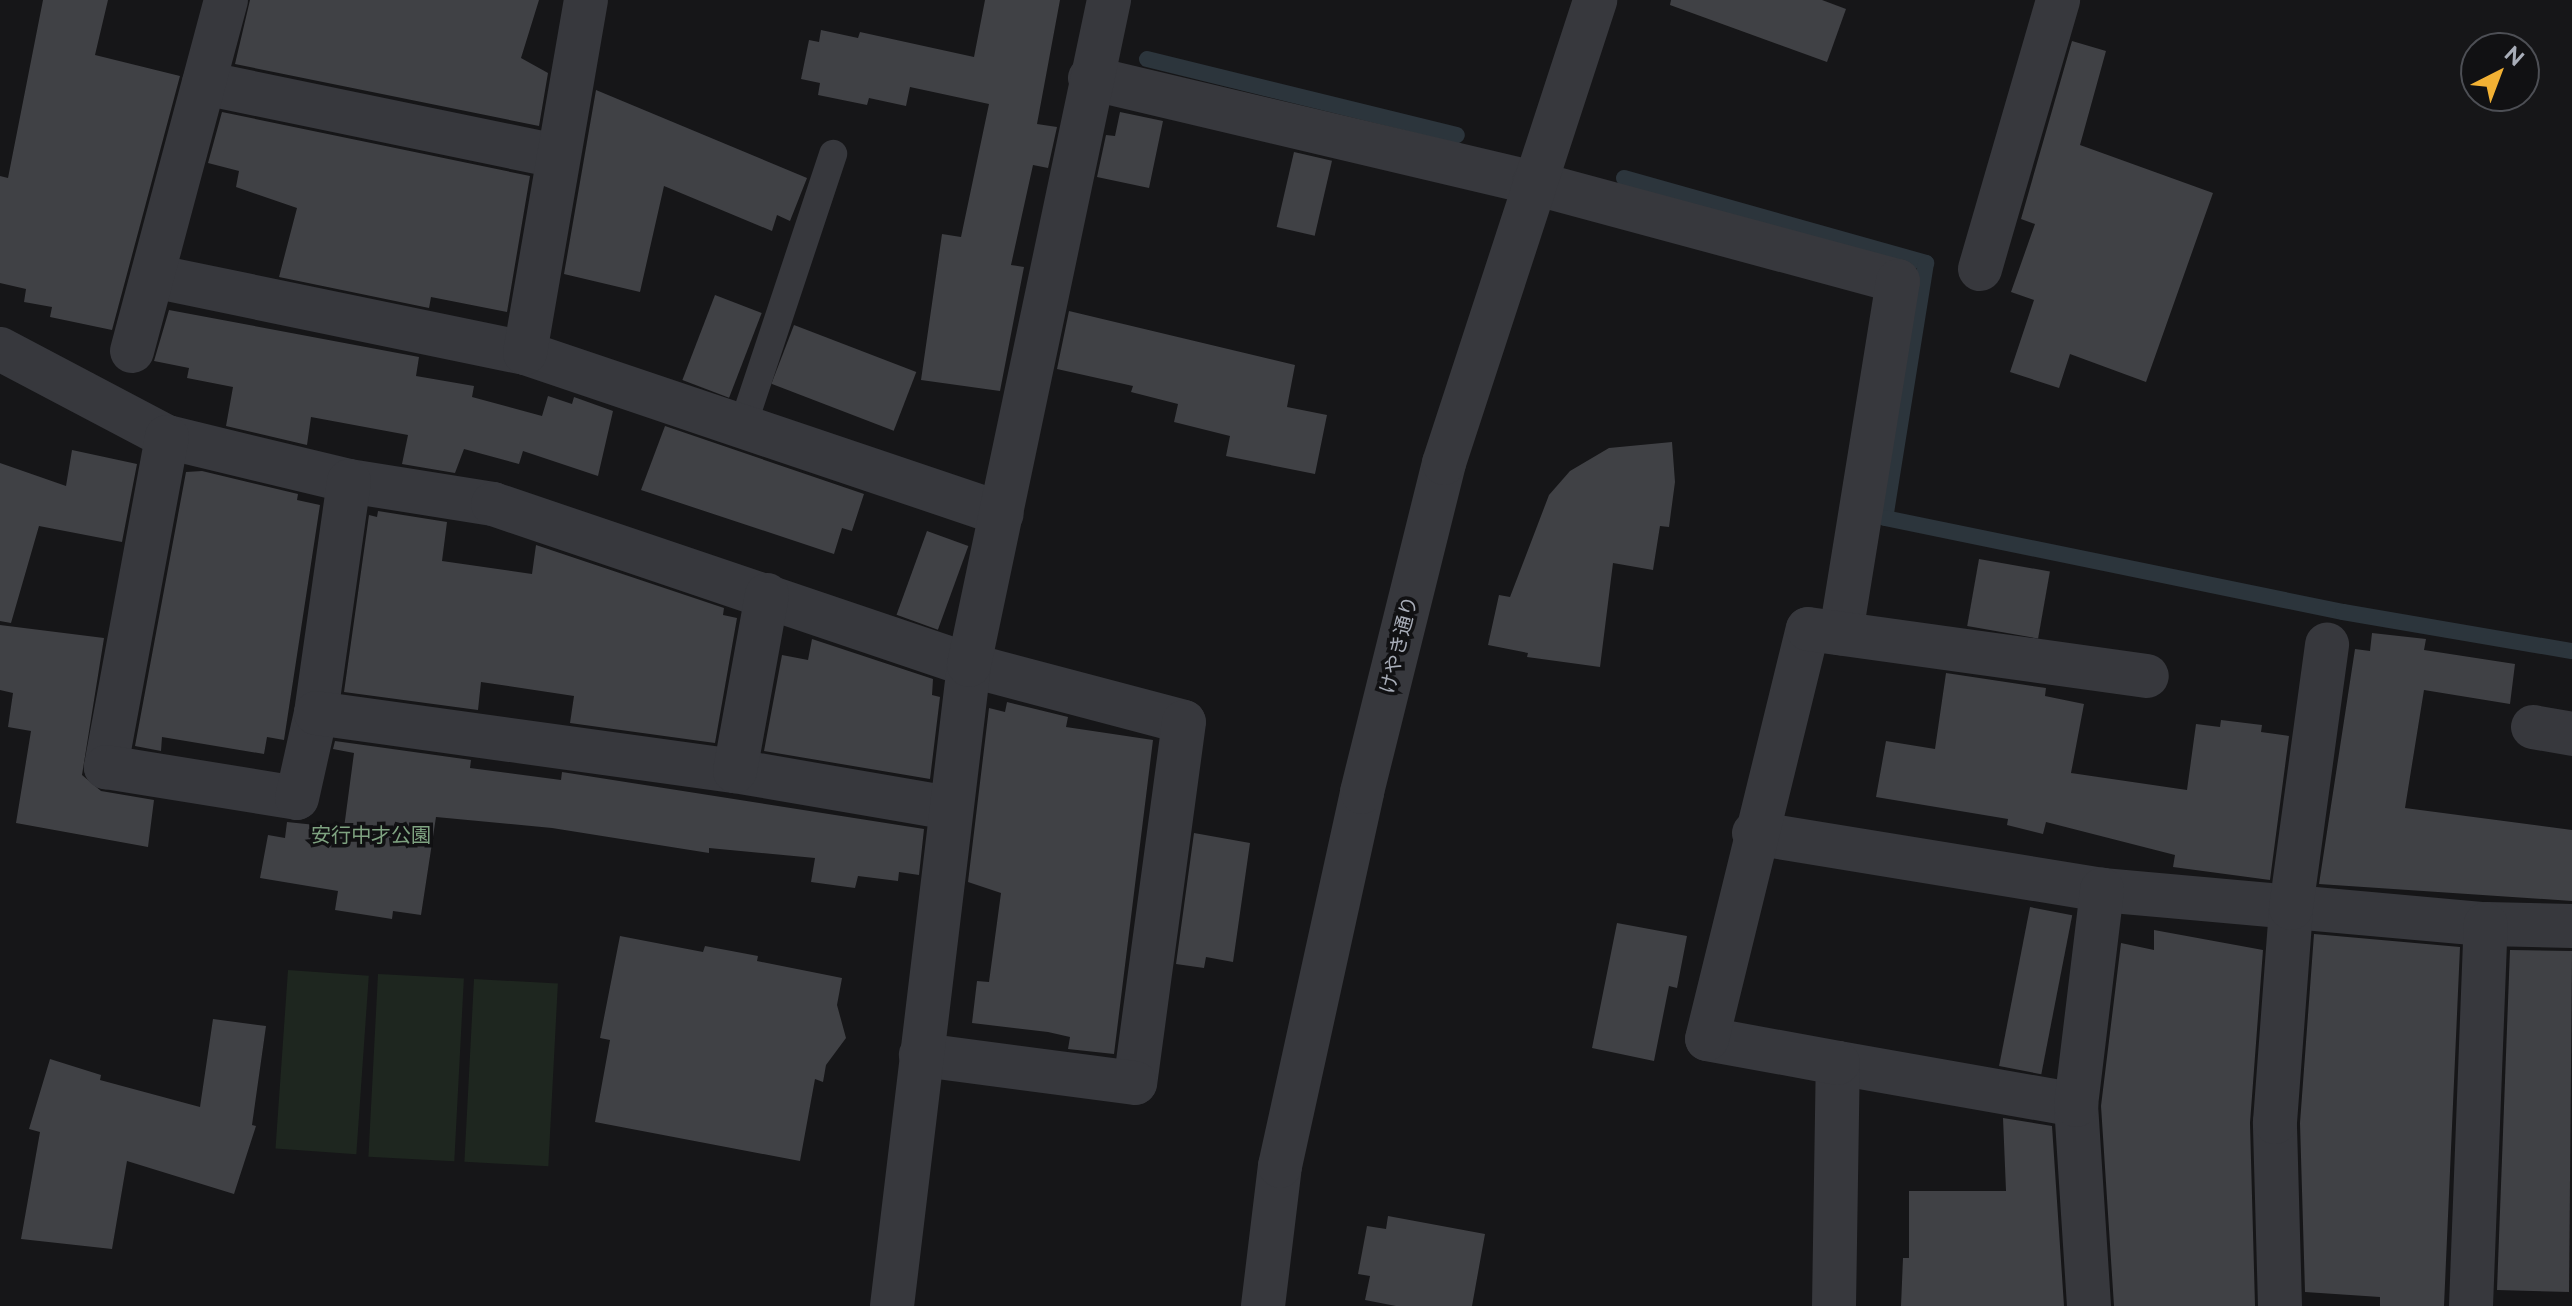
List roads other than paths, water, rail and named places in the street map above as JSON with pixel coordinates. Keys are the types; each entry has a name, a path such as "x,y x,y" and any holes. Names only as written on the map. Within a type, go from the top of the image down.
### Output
{"street":[{"path":"132,351 226,0"},
{"path":"525,353 586,0"},
{"path":"892,1306 949,808 969,665 1090,78 1109,0"},
{"name":"けやき通り","path":"1263,1306 1280,1166 1362,792 1444,463 1595,0"},
{"path":"1980,269 2058,0"},
{"path":"1090,78 1534,183 1898,281 1841,633"},
{"path":"204,83 558,156"},
{"path":"153,276 525,353 1002,514"},
{"path":"0,349 167,437 349,481 493,504 969,665 1184,722 1135,1083 921,1055"},
{"path":"167,437 106,767 297,798 316,713 349,481"},
{"path":"735,771 767,595"},
{"path":"2076,1105 1707,1039 1754,833 1808,629 2147,676"},
{"path":"2280,1306 2275,1122 2291,908 2327,644"},
{"path":"316,713 735,771 949,808"},
{"path":"1754,833 2102,890 2486,924 2572,926"},
{"path":"2089,1306 2076,1105 2102,890"},
{"path":"2471,1306 2486,924"},
{"path":"1834,1306 1838,1063"}],"lane":[{"path":"742,428 833,154"}],"waterway":[{"path":"1147,59 1457,135"},
{"path":"1624,178 1926,263 1885,518 2343,612 2572,651"}],"park label":[{"name":"安行中才公園","path":"371,835"}]}
